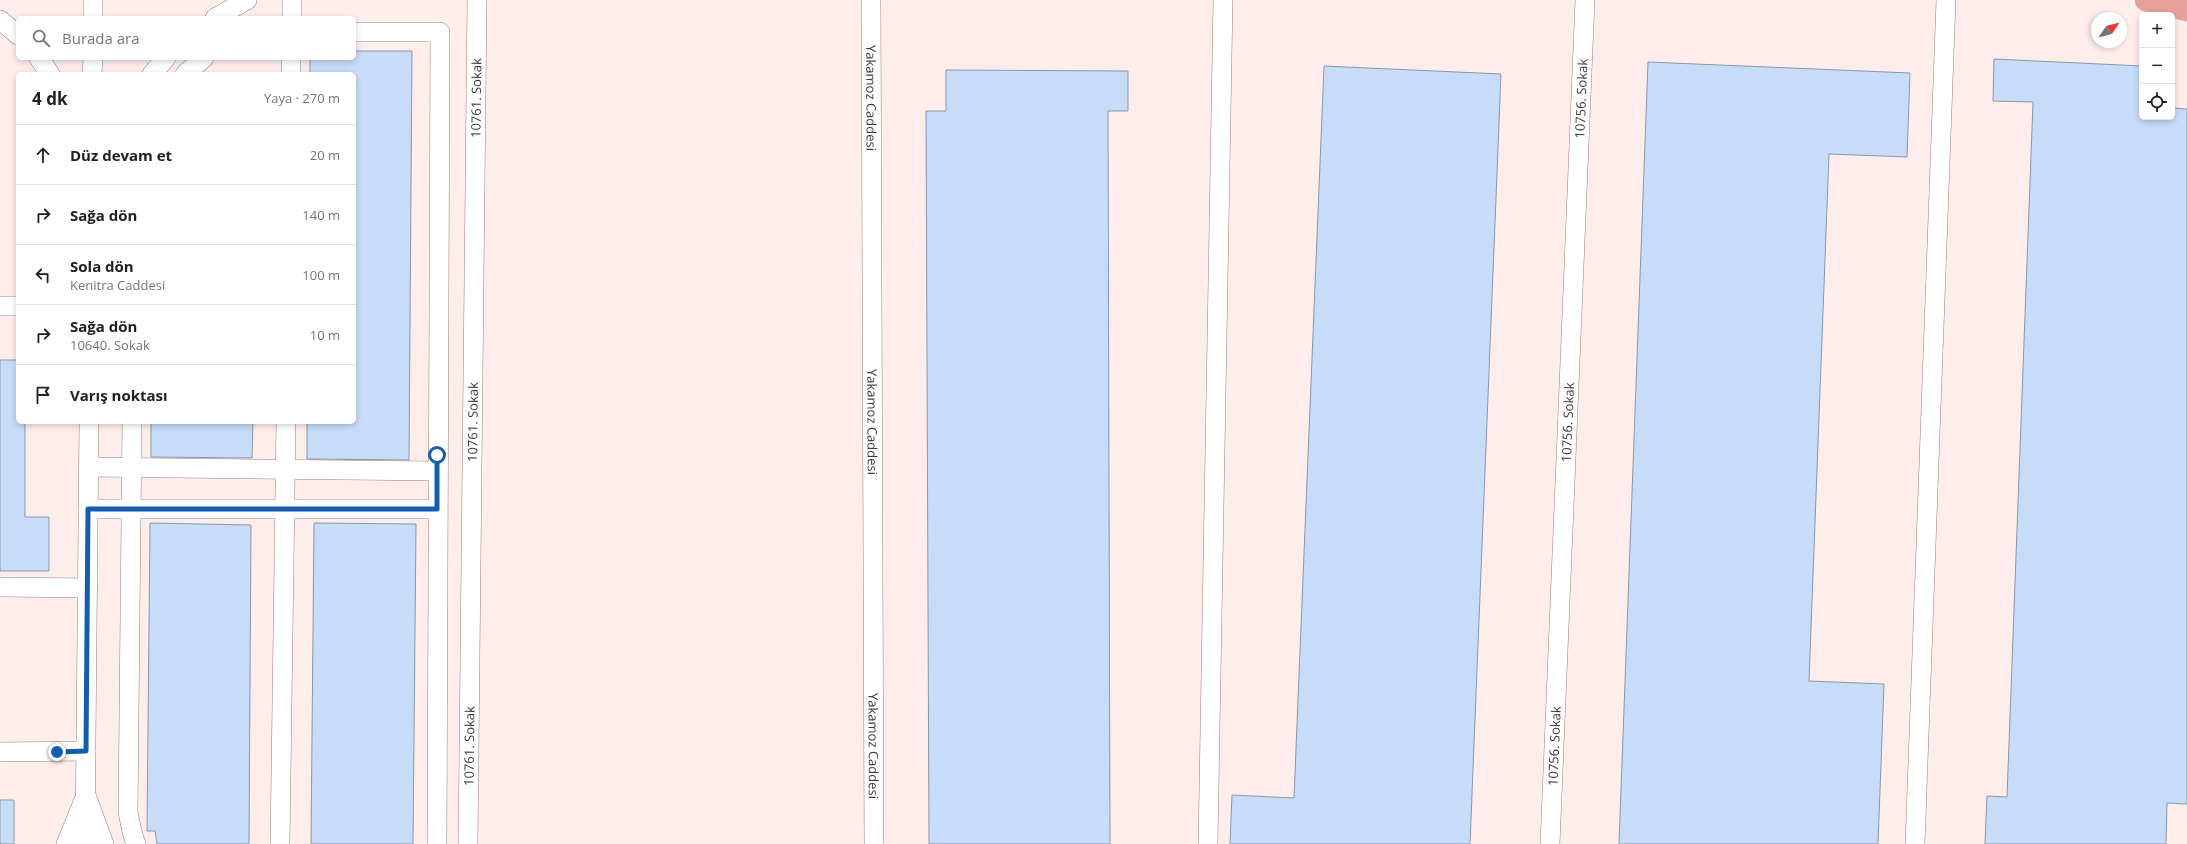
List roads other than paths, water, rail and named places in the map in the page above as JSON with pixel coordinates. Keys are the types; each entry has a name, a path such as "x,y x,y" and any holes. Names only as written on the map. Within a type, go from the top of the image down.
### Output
{"main road":[{"path":"2146,0 2187,10"}],"street":[{"path":"93,0 93,16"},
{"path":"218,16 247,0"},
{"path":"292,0 292,16"},
{"name":"10761. Sokak","path":"468,844 477,0"},
{"name":"Yakamoz Caddesi","path":"871,0 874,844"},
{"path":"1208,844 1224,0"},
{"name":"10756. Sokak","path":"1550,844 1585,0"},
{"path":"1915,844 1946,0"},
{"path":"0,20 16,33"},
{"path":"356,32 440,32 437,471 437,844"},
{"path":"40,60 48,72"},
{"path":"92,60 92,72"},
{"path":"154,72 164,60"},
{"path":"187,72 202,60"},
{"path":"291,60 291,72"},
{"path":"0,306 16,306"},
{"path":"85,844 89,424"},
{"path":"132,424 128,812 136,844"},
{"path":"280,844 286,424"},
{"path":"89,467 437,471"},
{"path":"88,509 437,509"},
{"path":"0,587 88,588"},
{"path":"0,752 86,751"},
{"path":"66,844 86,795"},
{"path":"86,795 104,844"}]}
